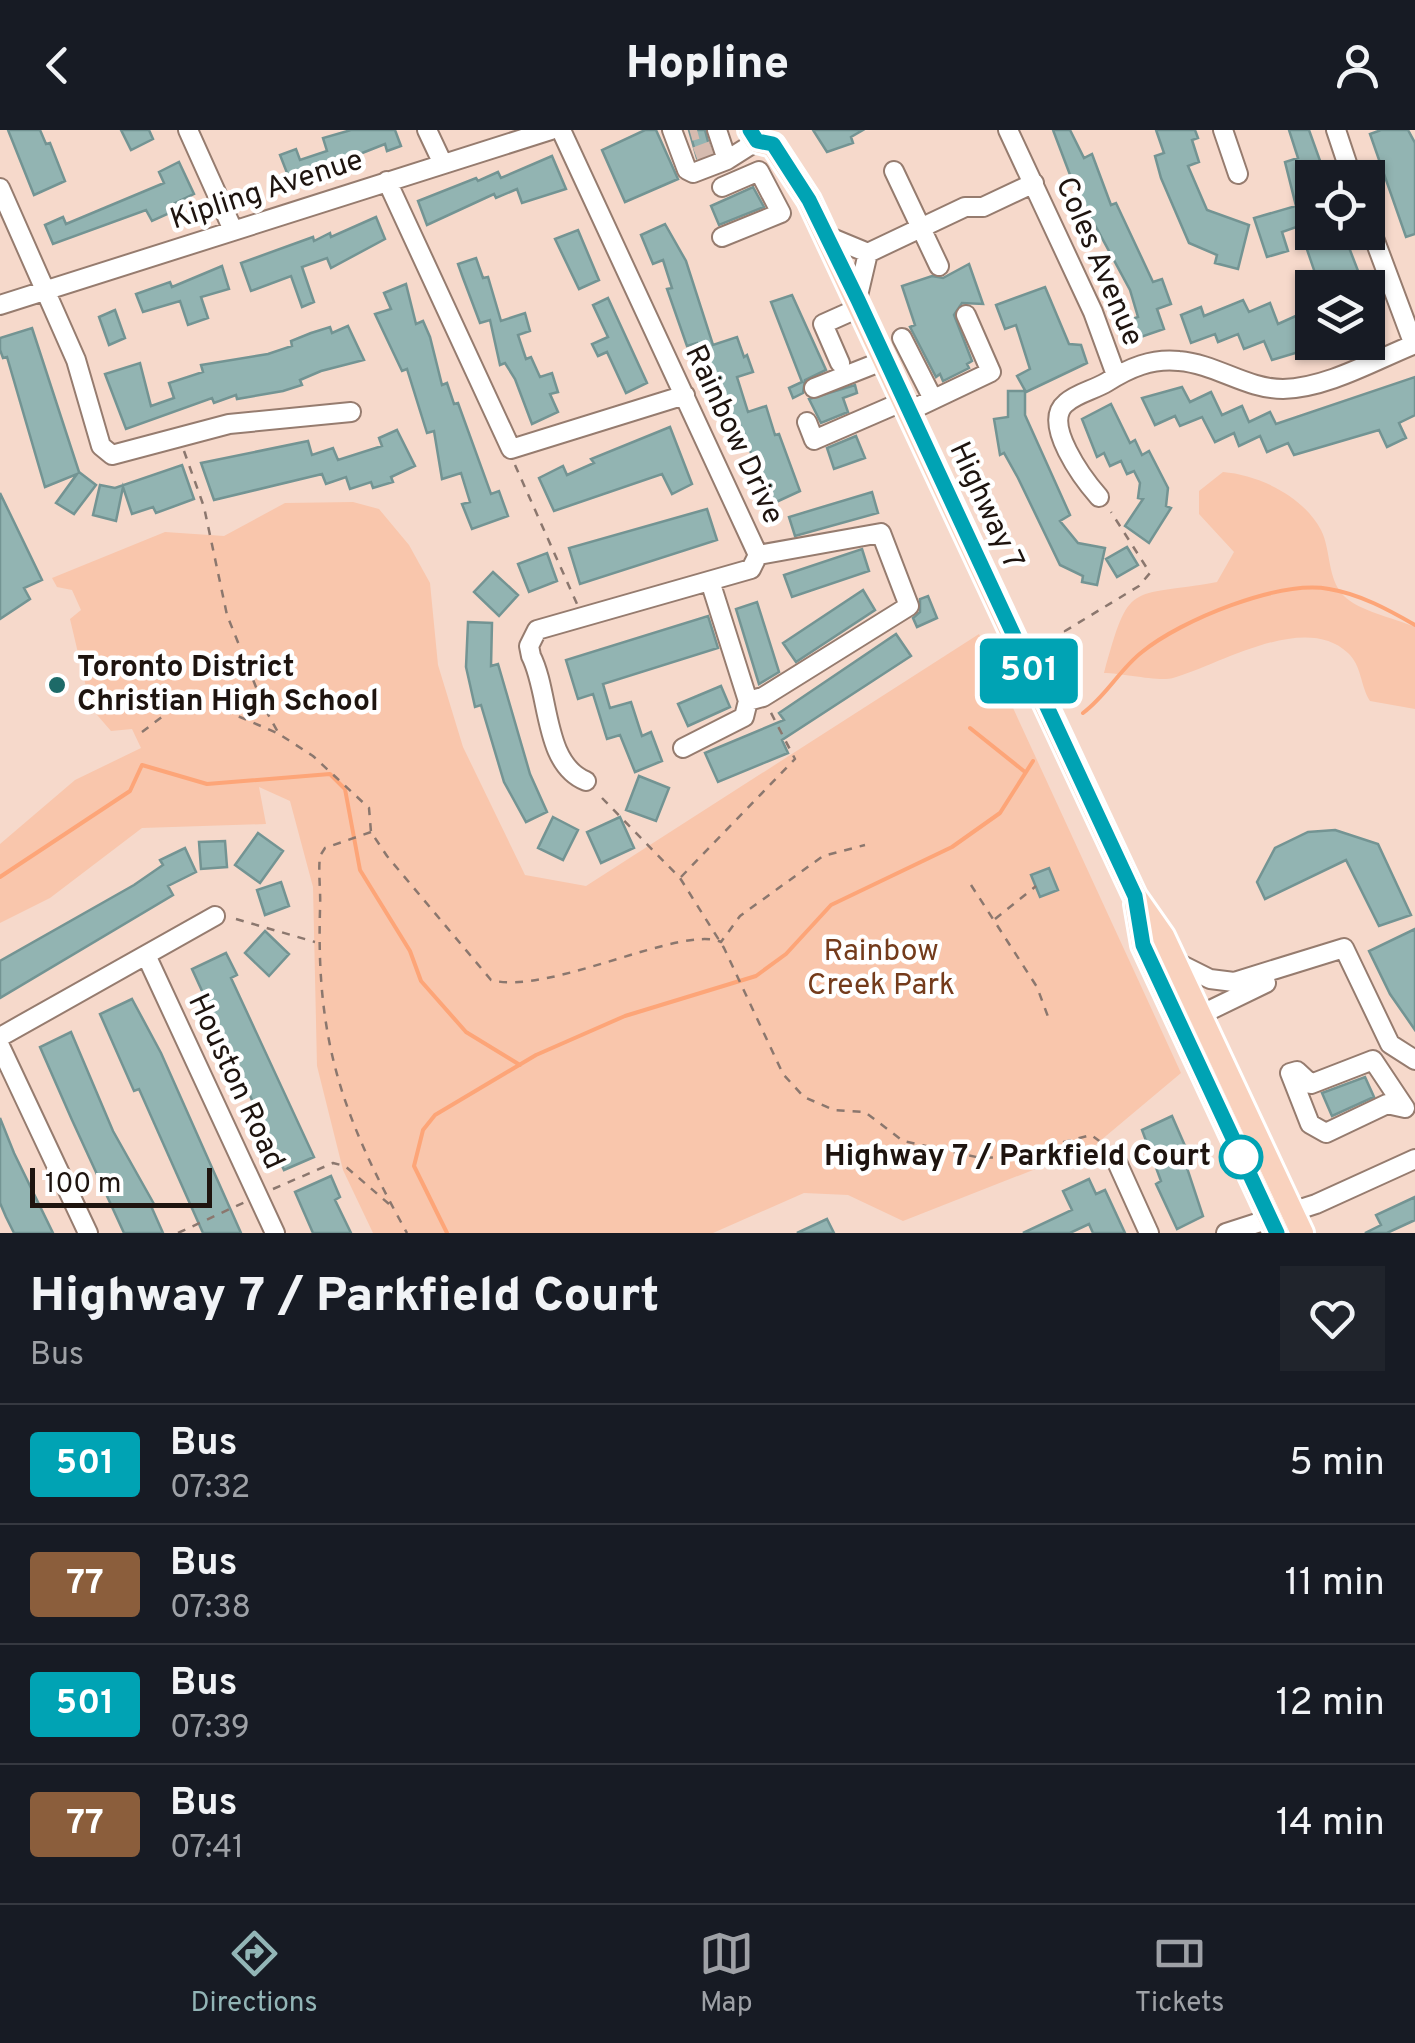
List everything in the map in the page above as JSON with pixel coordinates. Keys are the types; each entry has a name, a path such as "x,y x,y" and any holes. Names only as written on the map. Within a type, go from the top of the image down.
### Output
{"main road":[{"name":"Highway 7","path":"768,141 809,200 827,236 1135,896 1176,962 1285,1224"},
{"name":"Highway 7","path":"1135,896 1143,945 1285,1224"},
{"path":"1170,1004 1200,1015"}],"street":[{"path":"188,130 232,230"},
{"path":"428,130 443,164"},
{"name":"Kipling Avenue","path":"0,305 551,130"},
{"name":"Rainbow Drive","path":"561,130 758,555 752,569 546,627 532,637 531,656 562,762 575,777 586,781"},
{"name":"Coles Avenue","path":"1008,130 1093,312 1116,375 1066,403 1058,417 1059,430 1081,476 1105,504"},
{"path":"1223,130 1238,174"},
{"path":"1336,130 1346,160"},
{"path":"679,133 710,150 768,141 759,171 780,213"},
{"path":"722,187 759,171"},
{"path":"894,171 939,266"},
{"path":"387,181 511,449 685,395"},
{"path":"827,236 868,253 965,208 983,208 1034,183"},
{"path":"0,188 48,289 76,360 101,446 112,454 229,424 350,412"},
{"path":"722,237 809,200"},
{"path":"1116,375 1148,362 1180,361 1248,384 1282,389 1312,384 1414,345 1378,250"},
{"path":"840,363 824,324 859,303 868,253"},
{"path":"807,422 814,440 932,399 990,372 966,315"},
{"path":"902,338 932,399"},
{"path":"814,388 886,360"},
{"path":"683,748 744,717 756,699 909,606 881,533 758,555"},
{"path":"710,581 756,699"},
{"path":"0,1037 215,916"},
{"path":"1176,962 1210,979 1234,982 1288,962 1300,963 1344,948 1390,1044 1415,1060"},
{"name":"Houston Road","path":"146,955 275,1233"},
{"path":"1200,1015 1293,972 1300,963"},
{"path":"0,1046 88,1233"},
{"path":"1373,1060 1405,1108 1386,1104 1326,1132 1316,1129 1293,1088 1290,1073 1297,1070 1311,1084 1373,1060"},
{"path":"1226,1233 1285,1224 1415,1159"},
{"path":"1116,1160 1149,1233"}],"path":[{"path":"178,437 204,507 227,615 264,708 280,734"},
{"path":"511,449 577,604"},
{"path":"1062,665 1080,655 1065,632 1139,586 1150,573 1105,504"},
{"path":"980,672 987,644"},
{"path":"142,732 187,698 196,698 280,734 314,756 369,808 368,833 490,980 518,984 698,940 712,938 721,942"},
{"path":"680,878 795,759 756,699"},
{"path":"602,798 680,878 721,942 783,1074 818,1105 865,1112 903,1141 981,1158 1091,1135 1105,1141 1116,1160"},
{"path":"368,833 334,844 320,856 317,942 331,1058 357,1139 407,1233"},
{"path":"721,942 740,916 823,856 865,845"},
{"path":"971,885 1037,988 1050,1022"},
{"path":"994,920 1036,886"},
{"path":"236,920 317,942"},
{"path":"265,1193 333,1163 344,1166 384,1204 391,1204"},
{"path":"178,1233 250,1200"}],"green space":[{"path":"1223,472 1265,483 1292,497 1321,530 1335,581 1344,596 1368,610 1415,627 1415,709 1370,701 1348,653 1330,642 1308,638 1261,645 1173,678 1104,673 1120,621 1137,598 1217,582 1234,552 1199,514 1199,491"},
{"name":"Rainbow Creek Park","path":"353,502 379,509 409,545 430,583 438,665 463,747 525,875 586,886 979,634 1181,1073 1094,1146 903,1221 848,1195 804,1193 713,1233 373,1233 343,1170 317,1066 313,887 290,801 259,787 266,824 142,828 50,898 0,923 0,844 75,780 141,748 132,729 111,731 91,708 70,619 81,610 72,590 57,587 52,578 165,532 224,536 285,503"}],"building":[{"path":"8,130 40,130 46,144 50,143 65,181 34,195"},
{"path":"121,130 149,130 153,139 131,150"},
{"path":"351,130 395,130 401,146 387,151 385,144 311,179 308,171 289,178 280,155 296,149 300,160 327,151 323,138"},
{"path":"645,130 656,130 678,179 625,202 602,150"},
{"path":"689,130 705,130 711,153 697,158"},
{"path":"813,130 863,130 851,137 853,143 827,152"},
{"path":"1053,130 1070,130 1084,158 1092,154 1111,205 1116,203 1153,282 1162,279 1171,304 1157,309 1164,329 1138,338 1132,319 1138,317 1130,290 1075,188"},
{"path":"1156,130 1195,130 1198,138 1192,140 1199,162 1188,166 1207,210 1249,225 1238,269 1215,263 1217,255 1189,243 1161,178 1155,156 1164,153"},
{"path":"1289,130 1309,130 1320,160 1295,160 1295,202 1285,162 1298,158"},
{"path":"1408,130 1415,143 1415,234 1406,237 1385,177 1385,160 1379,160 1370,134"},
{"path":"552,156 566,189 522,203 517,189 496,198 494,194 427,225 418,201 476,178 478,181 498,172 501,178"},
{"path":"179,162 194,194 169,206 172,212 152,221 146,210 53,244 45,225 63,217 66,224 164,183 159,172"},
{"path":"753,187 764,207 719,225 711,206"},
{"path":"1295,206 1295,227 1282,232 1288,251 1267,257 1254,218"},
{"path":"376,217 385,239 331,268 327,258 302,267 314,302 302,307 291,276 251,291 241,263 313,237 314,241 330,233 331,237"},
{"path":"665,224 686,261 713,345 737,337 744,357 747,355 753,372 737,377 748,412 766,406 775,435 779,434 800,491 774,503 745,440 741,441 732,414 727,416 710,364 704,366 697,343 687,346 667,289 672,288 663,260 653,264 641,235"},
{"path":"578,230 599,280 579,289 555,239"},
{"path":"1307,250 1350,250 1358,270 1314,270"},
{"path":"476,258 483,278 488,277 501,321 525,313 530,331 518,335 526,359 531,357 540,377 552,373 558,392 550,394 558,412 532,424 515,379 505,363 500,365 490,320 480,323 458,264"},
{"path":"969,264 983,304 962,303 954,315 972,361 967,364 969,368 943,381 940,374 936,377 910,327 915,325 902,286 932,276 943,278"},
{"path":"222,266 229,289 201,297 208,318 188,325 180,301 143,312 136,294 170,282 172,287"},
{"path":"406,284 416,324 423,321 430,337 442,385 447,383 454,404 458,403 491,494 499,491 508,516 472,529 462,504 470,502 461,473 442,479 434,431 427,433 407,369 402,371 375,314 391,309 384,293"},
{"path":"1045,287 1069,344 1081,345 1087,363 1026,392 1017,376 1030,369 1016,325 1005,329 996,305"},
{"path":"792,295 826,370 805,380 803,393 793,398 789,388 802,382 771,302"},
{"path":"608,298 647,383 626,393 607,352 598,356 592,344 608,337 593,305"},
{"path":"1243,300 1249,312 1270,303 1278,324 1295,316 1295,353 1272,360 1264,341 1244,349 1238,334 1218,342 1215,334 1191,343 1181,315 1201,307 1204,316"},
{"path":"115,310 125,338 109,345 99,317"},
{"path":"348,326 364,360 321,371 300,380 302,385 283,391 237,399 236,395 214,403 212,398 126,429 105,374 140,363 151,406 174,398 169,383 203,372 201,365 268,354 292,346 291,341 311,333 330,327 332,333"},
{"path":"32,328 79,472 96,485 74,514 56,503 77,474 45,487 7,357 3,358 0,350 0,338"},
{"path":"1415,377 1415,415 1399,423 1406,438 1387,447 1379,430 1294,455 1288,443 1267,452 1260,436 1239,446 1234,433 1215,442 1202,417 1180,426 1175,416 1155,425 1142,398 1182,387 1190,402 1211,392 1222,415 1242,406 1249,422 1270,412 1276,424"},
{"path":"855,385 857,393 843,398 848,412 821,423 809,399"},
{"path":"1008,391 1025,391 1025,415 1070,515 1060,521 1078,543 1105,548 1097,585 1082,582 1083,576 1060,565 1018,478 1004,453 1000,455 994,419 1008,417"},
{"path":"1111,404 1130,443 1135,440 1142,455 1149,451 1168,488 1166,506 1171,508 1149,543 1125,526 1143,499 1138,498 1140,483 1134,471 1127,474 1121,461 1110,466 1104,453 1097,457 1082,419"},
{"path":"670,427 692,484 672,494 662,474 554,511 539,478 563,466 567,475 594,463 591,459"},
{"path":"397,430 415,466 391,477 393,482 373,488 371,482 350,489 346,477 326,484 322,474 214,500 201,463 308,441 312,455 333,448 338,460 382,446 379,438"},
{"path":"856,436 865,458 834,469 827,448"},
{"path":"182,465 194,499 156,513 153,507 132,514 123,487 116,521 93,515 100,485 115,488"},
{"path":"872,492 878,513 795,536 789,517"},
{"path":"0,493 42,580 24,588 30,599 0,619"},
{"path":"707,509 717,540 580,584 569,548"},
{"path":"1127,547 1138,565 1117,577 1106,559"},
{"path":"862,549 869,571 792,597 784,575"},
{"path":"547,553 557,581 529,592 518,564"},
{"path":"493,572 518,595 499,616 474,592"},
{"path":"863,590 875,610 796,662 783,643"},
{"path":"928,596 937,618 917,627 913,618 920,612 920,599"},
{"path":"757,602 779,672 759,684 736,609"},
{"path":"708,616 718,648 603,684 610,708 631,702 642,736 651,732 662,761 635,772 620,735 607,739 593,694 578,699 566,660"},
{"path":"468,622 492,623 491,666 498,664 530,774 547,812 526,822 504,782 481,705 475,707 466,667"},
{"path":"896,634 911,656 782,740 788,753 718,782 705,753 784,720 779,713"},
{"path":"721,686 730,707 688,726 678,704"},
{"path":"639,776 669,788 656,821 626,810"},
{"path":"553,817 578,830 563,860 538,848"},
{"path":"620,817 634,848 601,863 587,832"},
{"path":"1335,830 1378,844 1411,915 1379,926 1346,860 1265,899 1257,882 1275,848 1308,832"},
{"path":"258,833 283,851 260,883 235,865"},
{"path":"225,841 227,867 201,869 199,842"},
{"path":"185,848 196,872 168,886 173,895 0,998 0,961 134,885 163,865 160,860"},
{"path":"1049,868 1058,890 1040,897 1031,875"},
{"path":"281,882 289,906 265,915 257,890"},
{"path":"1415,929 1415,1030 1390,994 1369,951"},
{"path":"265,931 289,954 269,976 245,953"},
{"path":"226,953 237,975 231,978 314,1157 284,1170 192,969"},
{"path":"132,999 161,1053 241,1233 203,1233 139,1089 134,1091 100,1014"},
{"path":"71,1032 113,1131 154,1204 151,1206 163,1233 124,1233 72,1120 40,1047"},
{"path":"1365,1077 1374,1097 1332,1116 1322,1093"},
{"path":"1172,1116 1192,1162 1186,1165 1203,1216 1177,1229 1156,1184 1161,1181 1142,1130"},
{"path":"0,1118 53,1233 14,1233 6,1217 0,1203"},
{"path":"331,1176 340,1197 335,1200 351,1233 313,1233 295,1192"},
{"path":"1089,1179 1096,1194 1105,1190 1125,1233 1093,1233 1089,1224 1070,1233 1023,1233 1072,1210 1063,1191"},
{"path":"1415,1197 1415,1220 1387,1233 1365,1233 1381,1225 1376,1215"},
{"path":"827,1219 834,1233 797,1233"}],"waterway":[{"path":"1083,713 1134,659 1159,640 1205,616 1258,597 1308,588 1341,591 1415,625"},
{"path":"970,728 1025,772"},
{"path":"447,1233 414,1166 423,1130 435,1115 536,1055 625,1016 756,976 786,954 831,905 952,847 1000,813 1033,761"},
{"path":"0,877 130,791 142,765 207,784 330,774 345,789 360,870 410,951 421,981 466,1032 520,1065"}],"tunnel":[{"path":"690,132 697,130"},
{"path":"696,156 712,150"}],"bus line":[{"name":"501","path":"750,130 757,141 773,144 809,200 858,300 1135,896 1143,945 1277,1233"}],"place":[{"name":"Toronto District Christian High School","path":"57,685"},
{"name":"Highway 7 / Parkfield Court","path":"1241,1157"}]}
